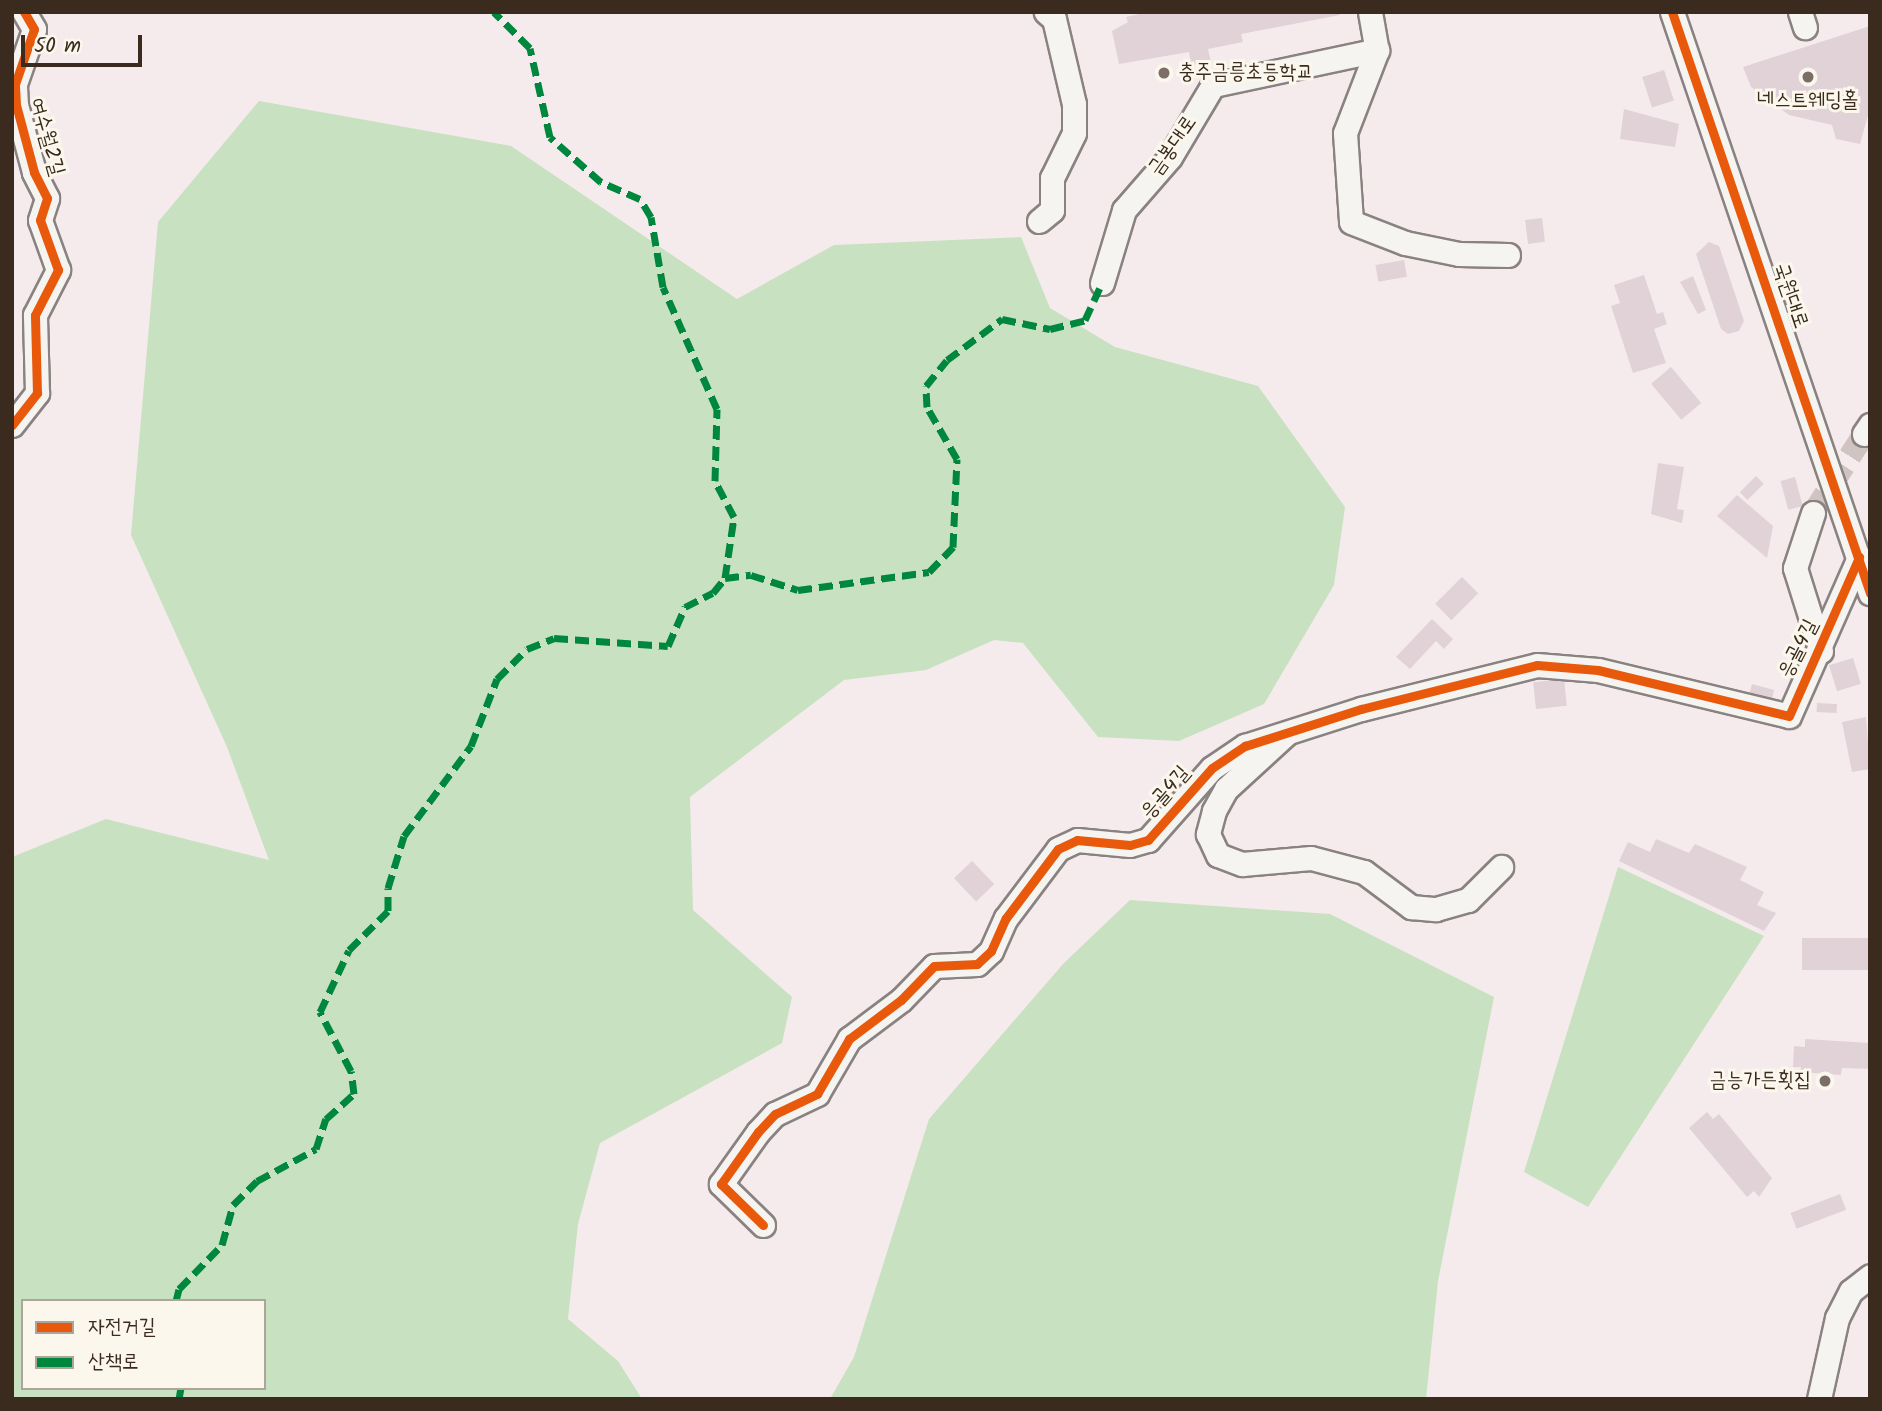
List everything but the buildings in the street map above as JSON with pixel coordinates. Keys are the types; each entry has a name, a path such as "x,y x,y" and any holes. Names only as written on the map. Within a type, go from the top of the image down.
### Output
{"street":[{"name":"여수월2길","path":"12,425 37,393 35,315 58,270 40,220 47,198 34,172 16,105 15,84 33,29 24,12"},
{"path":"1039,221 1052,210 1052,178 1074,133 1074,104 1054,19 1046,12"},
{"path":"1370,12 1377,50 1345,132 1351,222 1445,251 1508,255"},
{"name":"국원대로","path":"1672,12 1870,593"},
{"name":"금봉대로","path":"1102,283 1124,210 1170,157 1213,85 1377,50"},
{"path":"1813,513 1795,568 1821,651"},
{"name":"응골4길","path":"763,1224 721,1184 775,1114 817,1094 849,1039 867,1021 901,1000 934,966 977,964 991,951 1041,866 1058,849 1077,840 1130,845 1148,840 1212,768 1245,746 1537,665 1598,670 1789,716 1797,691 1821,651 1859,557"},
{"name":"응골4길","path":"1288,732 1226,789 1214,810 1208,834 1218,855 1242,864 1311,858 1364,872 1411,907 1436,909 1468,900 1501,867"},
{"path":"1819,1399 1836,1318 1851,1291 1870,1276"}],"green space":[{"path":"259,101 511,146 737,299 834,245 1021,237 1050,308 1115,347 1258,386 1345,507 1334,585 1264,704 1179,741 1098,737 1023,643 994,640 926,670 844,680 690,797 693,910 792,997 782,1043 600,1143 578,1224 568,1319 618,1361 642,1399 12,1399 12,857 106,819 269,860 227,747 131,535 158,222"},
{"path":"1618,867 1764,936 1588,1207 1524,1172"},
{"path":"1130,900 1330,914 1494,997 1438,1281 1426,1399 830,1399 854,1357 929,1119 1063,964"}],"tunnel":[{"path":"1813,513 1864,434"}],"marked path":[{"path":"176,1299 179,1289 222,1245 233,1205 257,1181 316,1149 326,1119 354,1094 351,1071 320,1012 349,950 388,911 388,888 404,836 471,746 497,679 527,649 554,638 668,646 685,607 713,593 725,578 734,517 715,481 717,409 663,287 651,217 640,199 601,182 550,137 530,48 494,12"},
{"path":"725,578 751,575 798,590 929,572 953,547 957,459 927,407 926,386 947,360 1002,319 1050,329 1085,320 1102,283"},
{"path":"179,1399 181,1390"}],"cycle path":[{"path":"12,425 37,393 35,315 58,270 40,220 47,198 34,172 16,105 15,84 34,29 24,12"},
{"path":"1672,12 1870,593"},
{"path":"763,1225 721,1184 758,1132 775,1114 817,1094 849,1039 901,1000 934,966 977,964 991,951 1006,918 1058,849 1077,840 1130,845 1148,840 1212,768 1245,746 1361,709 1537,665 1598,670 1789,716 1859,557"}],"place":[{"name":"충주금릉초등학교","path":"1164,73"},
{"name":"네스트웨딩홀","path":"1808,77"},
{"name":"금능가든횟집","path":"1825,1081"}]}
